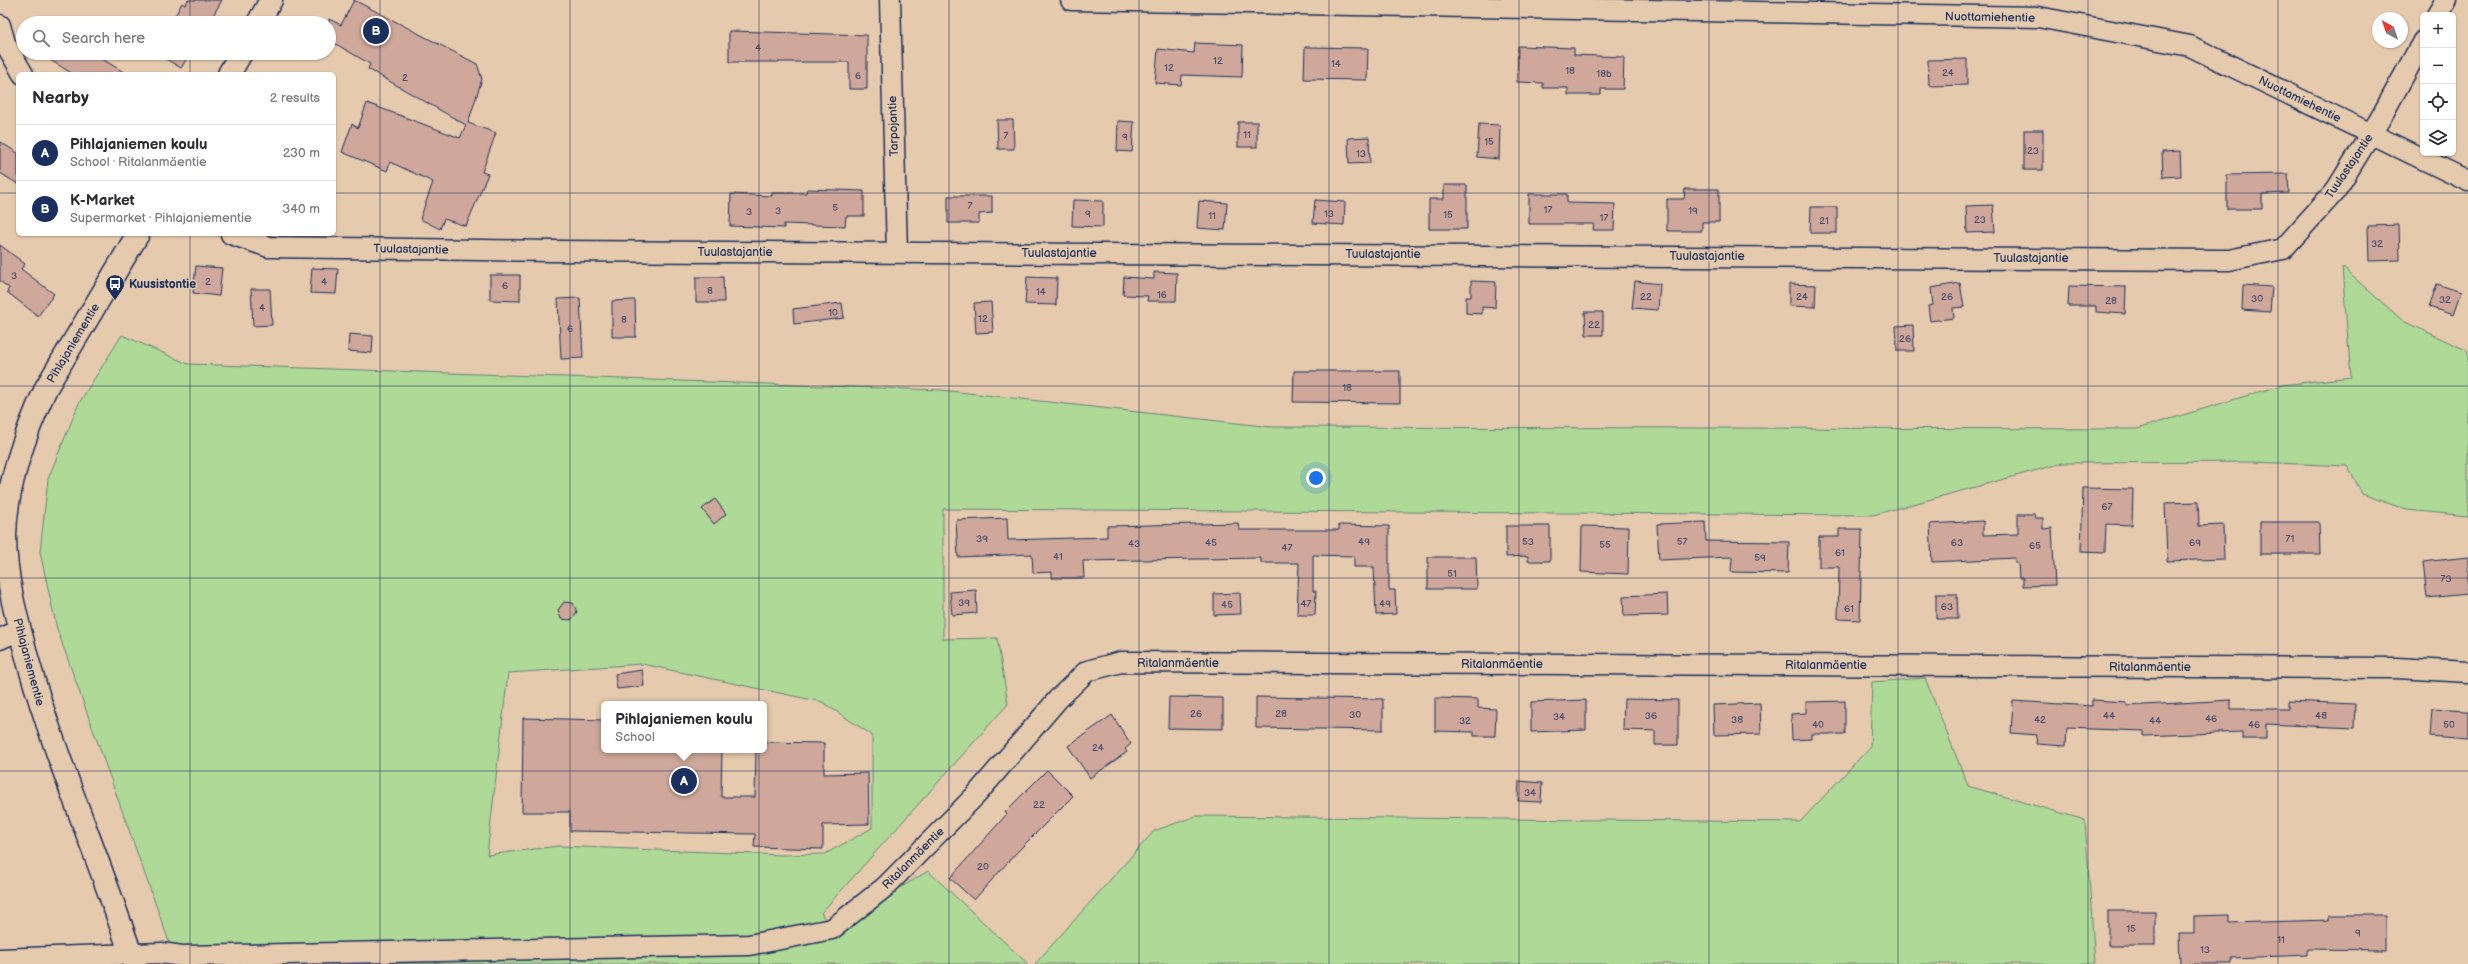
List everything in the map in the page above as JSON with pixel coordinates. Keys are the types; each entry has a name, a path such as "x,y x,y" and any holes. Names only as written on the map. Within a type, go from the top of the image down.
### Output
{"street":[{"path":"262,16 271,0"},
{"name":"Tarpojantie","path":"890,0 897,252"},
{"name":"Nuottamiehentie","path":"1072,0 2038,17 2190,46 2468,181"},
{"path":"2439,12 2446,0"},
{"path":"0,25 6,43 22,72"},
{"name":"Tuulastajantie","path":"237,236 269,247 552,251 2229,260 2283,249 2336,190 2371,134 2420,46"},
{"path":"231,72 237,60"},
{"name":"Pihlajaniementie","path":"132,959 44,716 20,630 6,565 5,535 10,495 20,453 46,388 137,236"},
{"path":"0,640 20,630"},
{"name":"Ritalanmäentie","path":"0,959 132,959 161,953 182,956 749,945 832,929 885,887 976,795 1058,699 1087,671 1121,662 2397,668 2468,672"}],"green space":[{"path":"2342,267 2403,321 2468,351 2468,516 2407,510 2362,494 2348,466 2252,462 2063,463 1873,515 943,509 943,639 997,638 1008,704 821,913 832,929 928,871 1028,964 177,964 57,629 40,552 48,479 79,403 122,335 188,364 941,390 1272,427 2137,429 2282,385 2351,377","holes":["642,664 822,702 872,735 872,828 825,854 782,855 558,846 487,855 508,673"]},
{"path":"1925,678 1968,786 2085,820 2095,964 1035,964 1154,831 1196,816 1800,822 1870,747 1872,682"}],"building":[{"path":"188,0 222,0 213,16 175,16 182,3 185,5"},
{"path":"354,0 477,64 482,79 468,123 496,133 482,172 488,174 466,226 444,219 440,229 420,219 433,182 390,162 387,171 342,152 352,124 358,128 367,103 460,138 466,125 368,69 370,64 336,44 336,22 341,25"},
{"path":"729,31 867,35 867,89 849,89 849,62 729,62"},
{"path":"1195,43 1243,45 1242,77 1182,75 1181,85 1155,83 1158,49 1194,53"},
{"path":"1518,46 1574,48 1574,55 1624,57 1623,89 1601,89 1601,95 1568,95 1568,88 1543,88 1543,83 1517,82"},
{"path":"1305,47 1368,48 1367,80 1304,79"},
{"path":"1967,59 1967,85 1929,86 1928,60"},
{"path":"50,60 104,60 124,72 70,72"},
{"path":"168,60 186,60 181,68"},
{"path":"997,120 1013,120 1014,149 998,149"},
{"path":"1118,121 1134,122 1132,152 1117,151"},
{"path":"1238,122 1257,122 1257,147 1238,147"},
{"path":"1479,124 1500,125 1499,159 1477,157"},
{"path":"2024,130 2043,130 2043,170 2024,170"},
{"path":"1369,137 1370,163 1349,164 1348,138"},
{"path":"0,142 16,152 16,183 0,173"},
{"path":"2180,151 2181,176 2163,177 2162,152"},
{"path":"2288,174 2289,193 2262,194 2262,209 2227,209 2227,175"},
{"path":"1444,185 1467,185 1467,229 1429,229 1429,199 1444,199"},
{"path":"807,189 864,191 864,216 846,216 845,226 784,224 784,228 730,226 731,194 772,196 772,193 806,193"},
{"path":"1685,189 1719,189 1719,222 1702,222 1702,231 1667,231 1667,199 1684,199"},
{"path":"1529,194 1567,194 1567,203 1615,204 1614,230 1593,230 1594,224 1529,224"},
{"path":"948,196 992,196 992,213 979,214 979,223 948,223"},
{"path":"1073,200 1103,201 1103,227 1072,226"},
{"path":"1315,200 1345,202 1344,225 1313,223"},
{"path":"1199,201 1227,203 1225,230 1197,228"},
{"path":"1993,205 1995,232 1967,233 1966,206"},
{"path":"1811,207 1837,207 1837,233 1810,233"},
{"path":"2399,225 2400,260 2369,261 2368,226"},
{"path":"0,245 25,264 21,269 54,294 38,316 7,292 9,288 0,281"},
{"path":"196,266 222,268 219,296 193,293"},
{"path":"312,268 338,269 336,294 310,293"},
{"path":"1154,272 1177,273 1176,301 1147,301 1148,296 1123,295 1124,277 1154,279"},
{"path":"490,275 520,275 520,301 490,300"},
{"path":"696,277 723,277 724,302 696,302"},
{"path":"1027,277 1057,278 1056,305 1025,304"},
{"path":"1471,281 1496,282 1495,308 1482,307 1482,314 1466,313 1466,297 1471,297"},
{"path":"1635,281 1660,284 1658,310 1632,308"},
{"path":"1960,283 1964,307 1953,308 1954,318 1930,321 1928,306 1933,305 1931,288"},
{"path":"1789,284 1816,285 1815,307 1789,306"},
{"path":"2437,284 2461,292 2453,315 2429,307"},
{"path":"2243,285 2272,287 2270,312 2242,310"},
{"path":"2069,286 2126,287 2125,314 2096,312 2096,306 2068,306"},
{"path":"251,289 270,289 272,325 253,326"},
{"path":"580,298 583,358 561,359 558,299"},
{"path":"635,300 636,337 612,337 612,301"},
{"path":"991,302 993,332 976,333 974,303"},
{"path":"842,303 844,318 794,324 793,309"},
{"path":"1585,312 1603,312 1603,335 1586,335"},
{"path":"1913,325 1914,351 1897,351 1896,326"},
{"path":"349,334 373,336 372,353 348,351"},
{"path":"1294,371 1400,371 1400,403 1293,402"},
{"path":"2083,488 2133,489 2132,525 2106,524 2105,552 2081,551"},
{"path":"715,499 726,514 714,524 702,509"},
{"path":"2198,502 2199,526 2223,525 2224,559 2167,561 2165,503"},
{"path":"2018,514 2034,514 2035,518 2043,518 2043,529 2052,528 2055,585 2023,586 2023,578 2019,578 2018,563 2015,563 2015,558 1932,562 1930,524 1983,521 1983,535 2018,534"},
{"path":"1007,518 1008,540 1107,537 1107,526 1238,523 1239,530 1339,530 1339,525 1389,526 1389,590 1395,590 1396,614 1376,615 1374,567 1354,567 1354,556 1313,555 1313,591 1316,591 1315,615 1297,615 1299,563 1261,563 1261,558 1083,561 1084,578 1052,578 1052,572 1033,573 1032,554 958,557 956,520"},
{"path":"1705,522 1706,541 1789,542 1788,573 1731,572 1732,557 1659,560 1657,524"},
{"path":"2260,522 2319,522 2320,554 2260,554"},
{"path":"1506,526 1550,526 1550,561 1528,561 1528,556 1506,557"},
{"path":"1582,526 1629,527 1628,574 1581,572"},
{"path":"1839,529 1862,529 1860,620 1838,619 1839,567 1819,567 1819,537 1839,537"},
{"path":"1428,557 1476,557 1477,589 1428,589"},
{"path":"2468,557 2468,594 2427,598 2423,562"},
{"path":"976,590 977,613 952,615 950,592"},
{"path":"1240,593 1241,614 1214,615 1214,594"},
{"path":"1667,594 1668,615 1624,616 1623,596"},
{"path":"1936,594 1957,594 1958,619 1936,619"},
{"path":"564,602 573,603 577,612 571,620 561,619 558,610"},
{"path":"642,670 644,686 617,689 615,674"},
{"path":"1169,697 1223,698 1223,729 1168,728"},
{"path":"1256,697 1383,699 1383,730 1256,728"},
{"path":"1435,698 1478,699 1478,708 1496,709 1495,736 1474,736 1474,732 1435,731"},
{"path":"1624,699 1678,700 1678,745 1655,745 1655,731 1623,730"},
{"path":"1586,700 1586,730 1531,732 1531,702"},
{"path":"2092,700 2127,702 2127,706 2231,700 2231,709 2288,709 2288,701 2355,704 2354,728 2266,724 2266,739 2242,739 2242,732 2144,736 2144,731 2067,728 2066,746 2036,744 2037,735 2011,733 2013,701 2092,706"},
{"path":"1845,701 1845,734 1812,734 1812,739 1792,740 1791,714 1806,713 1806,702"},
{"path":"1760,703 1761,734 1714,735 1713,705"},
{"path":"2432,708 2468,710 2468,740 2430,737"},
{"path":"1112,715 1131,744 1125,749 1127,752 1090,778 1068,746"},
{"path":"523,718 601,720 601,753 722,753 721,797 755,797 756,753 767,753 767,742 824,743 824,774 868,773 869,824 823,825 823,849 754,847 755,834 570,831 570,812 522,812"},
{"path":"1047,770 1073,796 1016,853 974,900 950,878 1007,814 1005,812"},
{"path":"1519,781 1542,783 1541,802 1518,801"},
{"path":"2108,911 2155,911 2155,945 2108,945"},
{"path":"2230,915 2230,923 2330,920 2330,915 2386,915 2386,950 2308,949 2308,955 2232,958 2232,964 2180,964 2179,934 2194,934 2194,916"}],"place":[{"name":"K-Market","path":"376,31"},
{"name":"Kuusistontie","path":"115,301"},
{"name":"Pihlajaniemen koulu","path":"684,781"}]}
